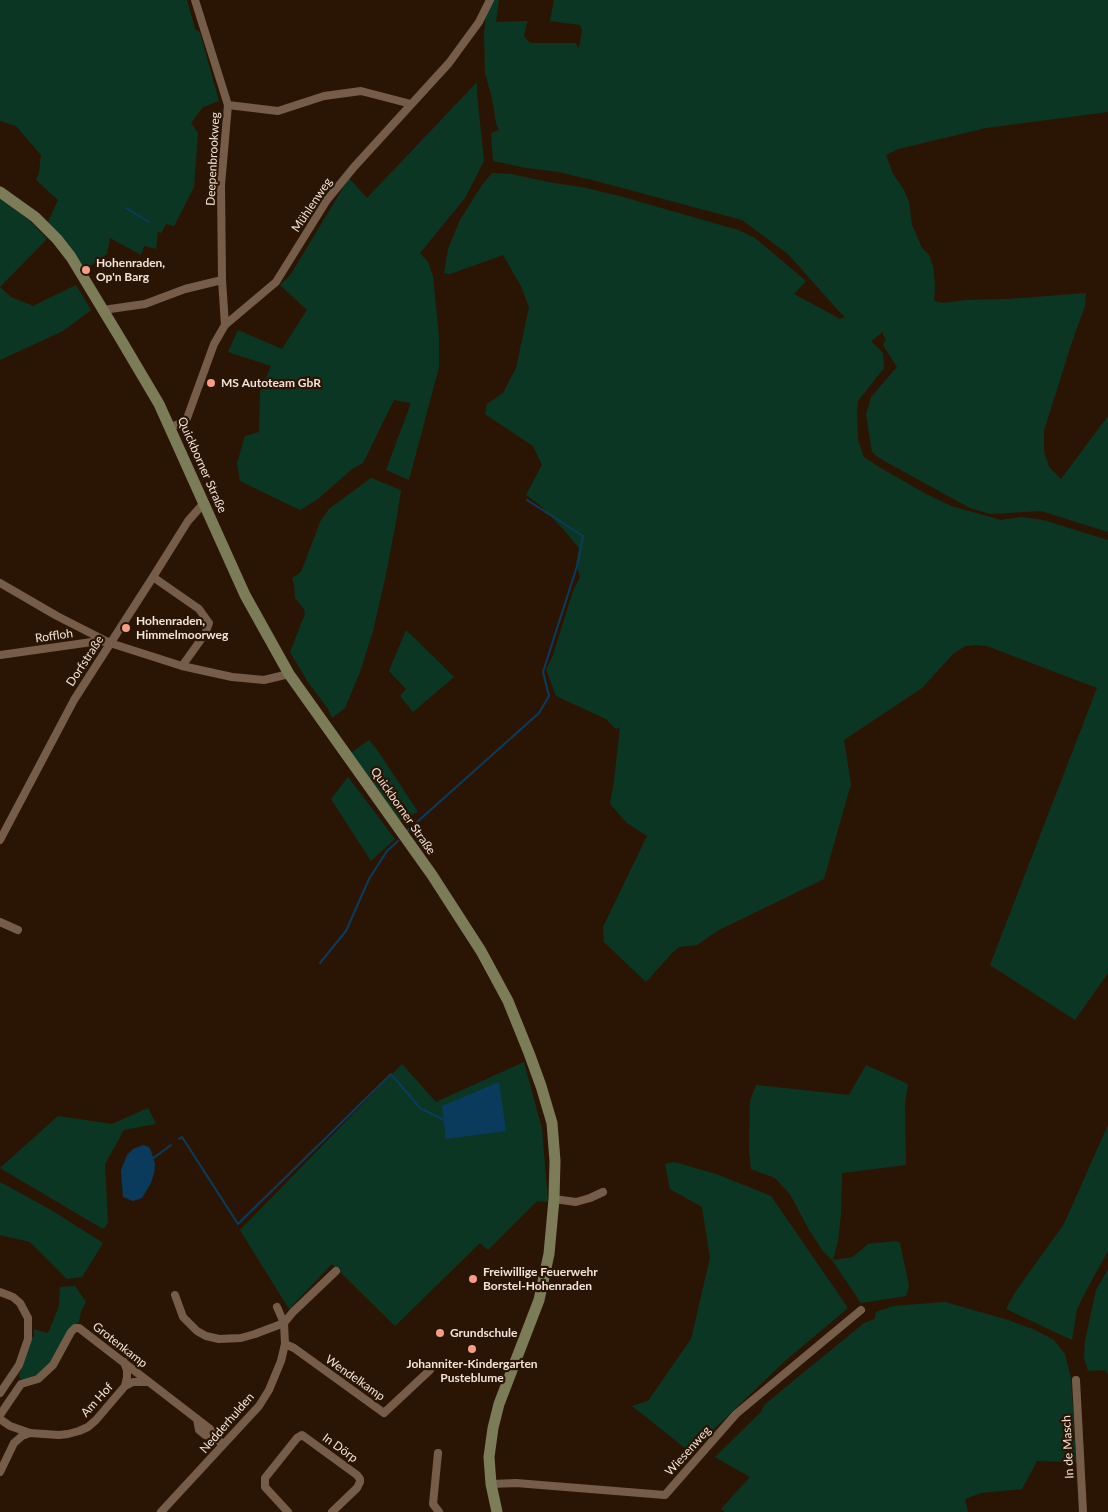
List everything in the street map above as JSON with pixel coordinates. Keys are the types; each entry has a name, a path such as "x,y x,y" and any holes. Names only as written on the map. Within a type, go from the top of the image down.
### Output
{"main road":[{"name":"Quickborner Straße","path":"0,192 35,217 57,239 71,258 159,404 245,594 289,674 458,914 481,951 508,1001 532,1061 552,1123 555,1161 554,1200 549,1254 540,1300 495,1416 489,1457 491,1484 497,1512"}],"street":[{"name":"Deepenbrookweg","path":"195,0 228,105 221,185 222,280 225,325"},
{"name":"Mühlenweg","path":"171,427 186,421 214,344 225,325 276,282 327,200 354,167 448,63 479,22 490,0"},
{"path":"228,105 278,111 324,96 362,91 411,104"},
{"path":"102,310 145,304 185,289 222,280"},
{"name":"Dorfstraße","path":"0,840 74,700 188,521 204,503"},
{"path":"153,578 199,610 209,624 205,634 182,666"},
{"path":"0,583 57,616 110,643 182,666 232,677 264,680 289,674"},
{"name":"Roffloh","path":"0,655 99,641 110,643"},
{"path":"0,922 18,930"},
{"path":"554,1200 576,1202 603,1192"},
{"path":"176,1295 183,1317 197,1331 206,1336 240,1338 284,1323 336,1271"},
{"path":"0,1292 13,1297 20,1303 28,1318 28,1339 24,1352 19,1365 0,1393"},
{"name":"Nedderhulden","path":"161,1512 258,1406 269,1390 281,1361 285,1344 284,1323 277,1307"},
{"name":"Wiesenweg","path":"491,1484 516,1483 664,1494 736,1414 861,1310"},
{"name":"Grotenkamp","path":"21,1384 38,1379 46,1372 53,1365 71,1332 75,1328 79,1328 198,1419 223,1444"},
{"name":"Wendelkamp","path":"285,1344 294,1348 384,1413 430,1370"},
{"name":"Am Hof","path":"124,1362 127,1370 125,1386"},
{"path":"0,1417 21,1384 11,1377"},
{"name":"In de Masch","path":"1076,1380 1083,1512"},
{"name":"Am Hof","path":"0,1417 10,1426 30,1433 46,1435 68,1434 88,1427 125,1386 133,1382 150,1382"},
{"path":"10,1426 14,1433 14,1443"},
{"path":"0,1472 14,1443 22,1436 30,1433"},
{"name":"In Dörp","path":"288,1512 265,1487 264,1478 302,1435 360,1478 357,1488 332,1512"},
{"path":"438,1454 432,1504 439,1512"}],"green space":[{"path":"0,0 187,0 195,29 200,33 219,101 203,107 191,123 198,133 194,187 174,226 166,224 161,233 158,232 156,249 144,246 141,255 110,238 107,254 83,271 48,222 58,200 36,180 39,173 41,155 16,126 0,121"},
{"path":"491,0 499,0 496,22 528,21 524,36 530,43 575,43 579,48 582,30 580,25 550,21 554,0 1108,0 1108,112 986,128 898,149 886,155 893,174 904,190 909,202 912,225 922,248 929,255 933,266 934,301 943,303 1086,293 1085,306 1044,430 1044,452 1049,467 1061,479 1108,416 1108,532 1041,511 990,514 970,508 879,458 872,452 866,414 871,397 897,367 883,345 886,339 883,332 871,341 883,353 884,368 858,401 857,413 858,440 864,457 926,494 951,506 1001,520 1021,517 1043,520 1108,540 1108,973 1075,1020 990,965 1097,688 987,646 965,646 953,654 922,688 844,740 851,784 824,879 717,931 697,945 679,947 646,982 604,942 603,927 647,836 627,823 610,804 620,727 616,729 606,719 556,696 546,669 552,658 573,591 580,577 576,563 579,548 541,506 526,495 542,465 533,446 485,414 487,404 503,393 516,368 529,307 521,286 503,255 450,274 444,273 448,249 460,220 482,185 492,173 511,174 623,197 738,230 755,238 806,281 794,294 840,319 845,317 788,254 742,220 559,172 493,161 491,133 499,130 485,73 484,33 486,15"},
{"path":"477,82 484,161 465,198 420,253 428,262 433,276 439,338 439,367 409,480 386,470 411,403 394,400 363,463 352,469 318,499 300,510 240,481 237,463 245,436 259,432 260,393 271,366 228,352 238,330 282,349 307,310 280,285 291,274 349,178 367,198"},
{"path":"0,199 29,220 47,239 0,287"},
{"path":"76,285 91,310 63,331 0,360 0,287 11,297 33,306"},
{"path":"371,478 401,490 396,522 373,631 360,672 345,708 332,718 290,652 305,614 304,609 295,598 292,578 301,572 321,520 329,509"},
{"path":"406,630 454,677 413,712 400,696 406,689 389,671"},
{"path":"369,740 418,812 400,820 351,753"},
{"path":"348,777 395,839 371,861 331,799"},
{"path":"524,1062 542,1129 548,1202 537,1201 488,1250 480,1243 395,1326 332,1264 289,1309 240,1230 402,1064 436,1102"},
{"path":"866,1065 908,1084 905,1104 906,1165 842,1173 841,1214 838,1241 833,1260 853,1257 868,1244 896,1241 900,1243 909,1286 906,1296 861,1303 809,1230 790,1194 775,1178 751,1169 749,1151 750,1101 756,1085 849,1095"},
{"path":"148,1108 156,1124 124,1130 105,1164 108,1223 103,1229 0,1168 58,1116 112,1124"},
{"path":"1108,1125 1108,1251 1077,1309 1072,1340 1006,1309 1016,1291 1064,1224"},
{"path":"674,1162 716,1174 771,1196 848,1308 786,1360 690,1452 632,1406 648,1401 691,1339 710,1258 702,1207 670,1189 665,1164"},
{"path":"0,1182 51,1210 103,1243 82,1277 67,1279 30,1242 0,1235"},
{"path":"1108,1269 1108,1375 1105,1370 1088,1371 1084,1357 1085,1341 1096,1290"},
{"path":"75,1286 86,1302 81,1311 79,1322 70,1328 57,1354 41,1374 23,1380 19,1375 31,1337 34,1337 34,1329 47,1333 49,1331 59,1306 60,1287"},
{"path":"945,1302 1008,1320 1035,1330 1054,1340 1065,1354 1071,1378 1076,1462 1037,1461 1022,1489 981,1493 965,1499 968,1512 725,1512 721,1509 750,1477 715,1457 761,1412 764,1405 864,1323 875,1319 876,1312 893,1306"}],"water":[{"path":"499,1082 506,1131 446,1139 442,1106"},
{"path":"143,1145 149,1147 151,1151 155,1164 154,1173 151,1183 142,1198 133,1201 123,1197 121,1170 127,1155 133,1149"}],"waterway":[{"path":"126,208 149,222"},
{"path":"407,831 539,713 549,696 543,672 578,563 583,536 527,500"},
{"path":"320,963 346,931 369,879 387,851 398,841"},
{"path":"179,1139 182,1137 238,1224 391,1074 420,1108 444,1120"},
{"path":"152,1159 171,1145"}],"place":[{"name":"Hohenraden, Op'n Barg","path":"86,270"},
{"name":"MS Autoteam GbR","path":"211,383"},
{"name":"Hohenraden, Himmelmoorweg","path":"126,628"},
{"name":"Freiwillige Feuerwehr Borstel-Hohenraden","path":"473,1279"},
{"name":"Grundschule","path":"440,1333"},
{"name":"Johanniter-Kindergarten Pusteblume","path":"472,1349"}]}
